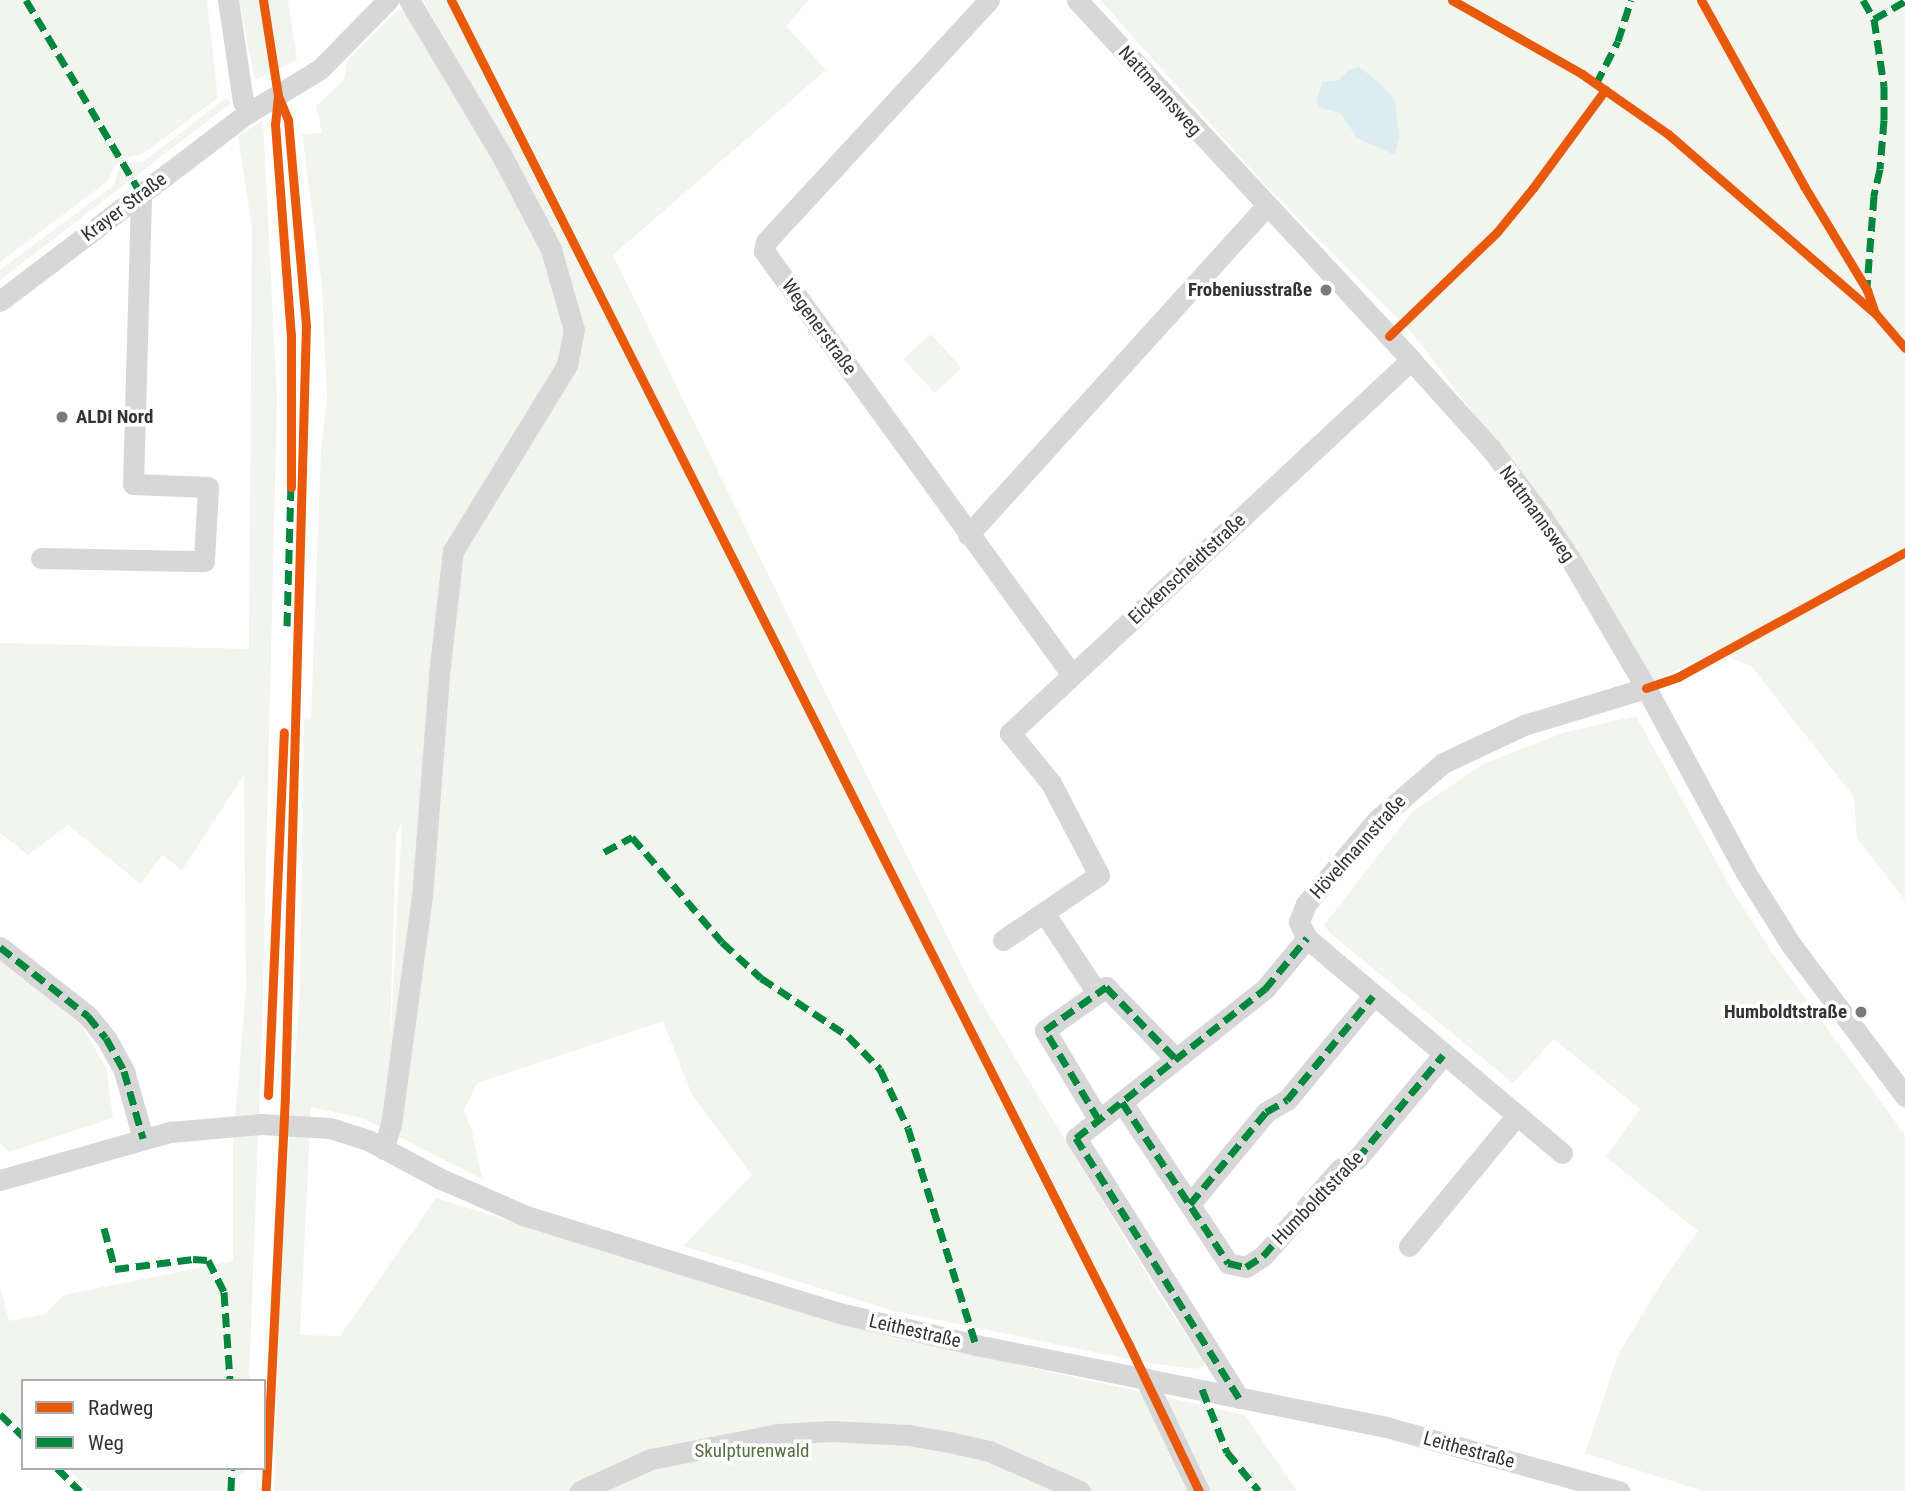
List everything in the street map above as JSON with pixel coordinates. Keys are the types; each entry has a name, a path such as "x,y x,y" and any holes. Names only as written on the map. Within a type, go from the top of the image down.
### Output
{"street":[{"path":"228,0 243,101 248,113"},
{"name":"Krayer Straße","path":"0,301 248,113 320,69 388,0"},
{"path":"383,1149 391,1125 422,897 439,675 453,551 567,365 574,330 551,249 502,156 409,0"},
{"name":"Wegenerstraße","path":"989,0 766,242 764,251 1072,676"},
{"name":"Nattmannsweg","path":"1077,0 1491,449 1571,560 1646,688 1746,873 1786,936 1905,1096"},
{"path":"41,558 204,561 208,487 133,484 141,194"},
{"path":"968,536 1266,206"},
{"name":"Eickenscheidtstraße","path":"1045,914 1099,875 1051,783 1010,733 1411,360"},
{"name":"Hövelmannstraße","path":"1307,938 1299,922 1306,904 1377,820 1443,763 1524,724 1646,688"},
{"path":"1003,940 1045,914 1097,993"},
{"path":"1239,1398 1076,1138 1265,989 1307,938 1562,1153"},
{"path":"0,947 88,1016 106,1038 124,1071 143,1138"},
{"path":"1099,1120 1045,1030 1106,986 1176,1059"},
{"path":"1190,1204 1266,1112 1287,1100 1373,996"},
{"name":"Humboldtstraße","path":"1122,1102 1228,1263 1246,1266 1256,1262 1340,1169 1357,1158 1443,1055"},
{"path":"1409,1246 1516,1116"},
{"name":"Leithestraße","path":"2,1177 170,1132 229,1126 319,1126 351,1134 449,1183 526,1216 817,1306 976,1345 1385,1427 1619,1491"},
{"path":"1145,1378 1199,1491"},
{"path":"580,1491 651,1459 778,1434 832,1431 909,1435 962,1445 1000,1456 1080,1491"}],"green space":[{"path":"0,0 207,0 218,98 141,155 130,156 114,166 108,181 0,262"},
{"path":"239,0 288,0 297,60 255,80"},
{"name":"Skulpturenwald","path":"423,0 809,0 786,26 826,70 613,255 830,702 977,995 1204,1366 1197,1369 1149,1363 894,1311 683,1246 752,1175 692,1095 663,1021 477,1083 464,1110 472,1131 482,1179 362,1118 311,1107 300,1335 340,1336 436,1198 793,1310 884,1335 1141,1392 1191,1491 274,1491 281,1249 300,991 304,720 311,719 321,450 327,399 322,286 302,134 322,133 316,106 344,80 347,61 399,9 414,17 511,155","holes":["402,821 391,1031 396,835"]},
{"path":"1100,0 1905,0 1905,900 1857,838 1854,797 1752,667 1714,651 1649,684 1535,494 1412,333 1267,187"},
{"path":"226,98 231,103 0,280 0,270 114,185 119,169 131,162 143,162"},
{"path":"263,120 277,399 262,1030 249,1379 21,1379 21,1427 0,1409 0,1285 9,1321 46,1314 63,1295 233,1261 233,1144 246,989 244,775 182,870 162,855 141,884 68,825 28,855 0,833 0,643 249,649 252,229 238,136"},
{"path":"931,334 962,368 934,393 904,359"},
{"path":"1636,716 1733,892 1773,954 1905,1135 1905,1491 1702,1491 1585,1453 1619,1353 1664,1279 1698,1231 1606,1157 1640,1109 1554,1039 1513,1083 1331,934 1324,925 1412,812 1483,764 1563,733"},
{"path":"0,957 83,1027 106,1068 113,1118 9,1152 0,1143"},
{"path":"1165,1397 1245,1415 1297,1491 1203,1491"},
{"path":"69,1470 245,1470 234,1478 234,1491 91,1491"}],"shaded area":[{"path":"1359,67 1380,83 1395,101 1399,137 1395,155 1357,138 1340,113 1321,108 1316,102 1322,82 1339,80 1350,69"}],"marked path":[{"path":"26,0 141,194"},
{"path":"1596,84 1618,41 1631,0"},
{"path":"1863,0 1874,19 1884,86 1880,169 1874,196 1867,287"},
{"path":"1874,19 1905,1"},
{"path":"287,626 291,483"},
{"path":"604,852 632,837 722,942 761,978 848,1036 880,1069 908,1128 976,1345"},
{"path":"1239,1398 1076,1138 1265,989 1307,938"},
{"path":"0,947 88,1016 106,1038 124,1071 143,1138"},
{"path":"1099,1120 1045,1030 1106,987 1176,1059"},
{"path":"1190,1204 1266,1112 1287,1100 1373,996"},
{"path":"1122,1102 1228,1263 1246,1267 1263,1256 1340,1169 1357,1159 1443,1055"},
{"path":"104,1228 115,1269 193,1259 208,1260 224,1292 230,1379"},
{"path":"1202,1389 1227,1452 1259,1491"},
{"path":"0,1414 21,1434"},
{"path":"59,1470 80,1491"},
{"path":"231,1491 232,1470"}],"cycle path":[{"path":"263,0 278,96 288,120 306,324 285,1096 266,1491"},
{"path":"451,0 1129,1345 1199,1491"},
{"path":"1452,0 1582,74 1668,134 1875,313 1905,348"},
{"path":"1701,0 1804,186 1867,290 1875,313"},
{"path":"1389,336 1497,232 1605,90"},
{"path":"278,96 275,124 291,335 291,487"},
{"path":"1646,688 1678,677 1905,552"},
{"path":"268,1095 284,732"}],"place":[{"name":"Frobeniusstraße","path":"1326,290"},
{"name":"ALDI Nord","path":"62,417"},
{"name":"Humboldtstraße","path":"1861,1012"}]}
